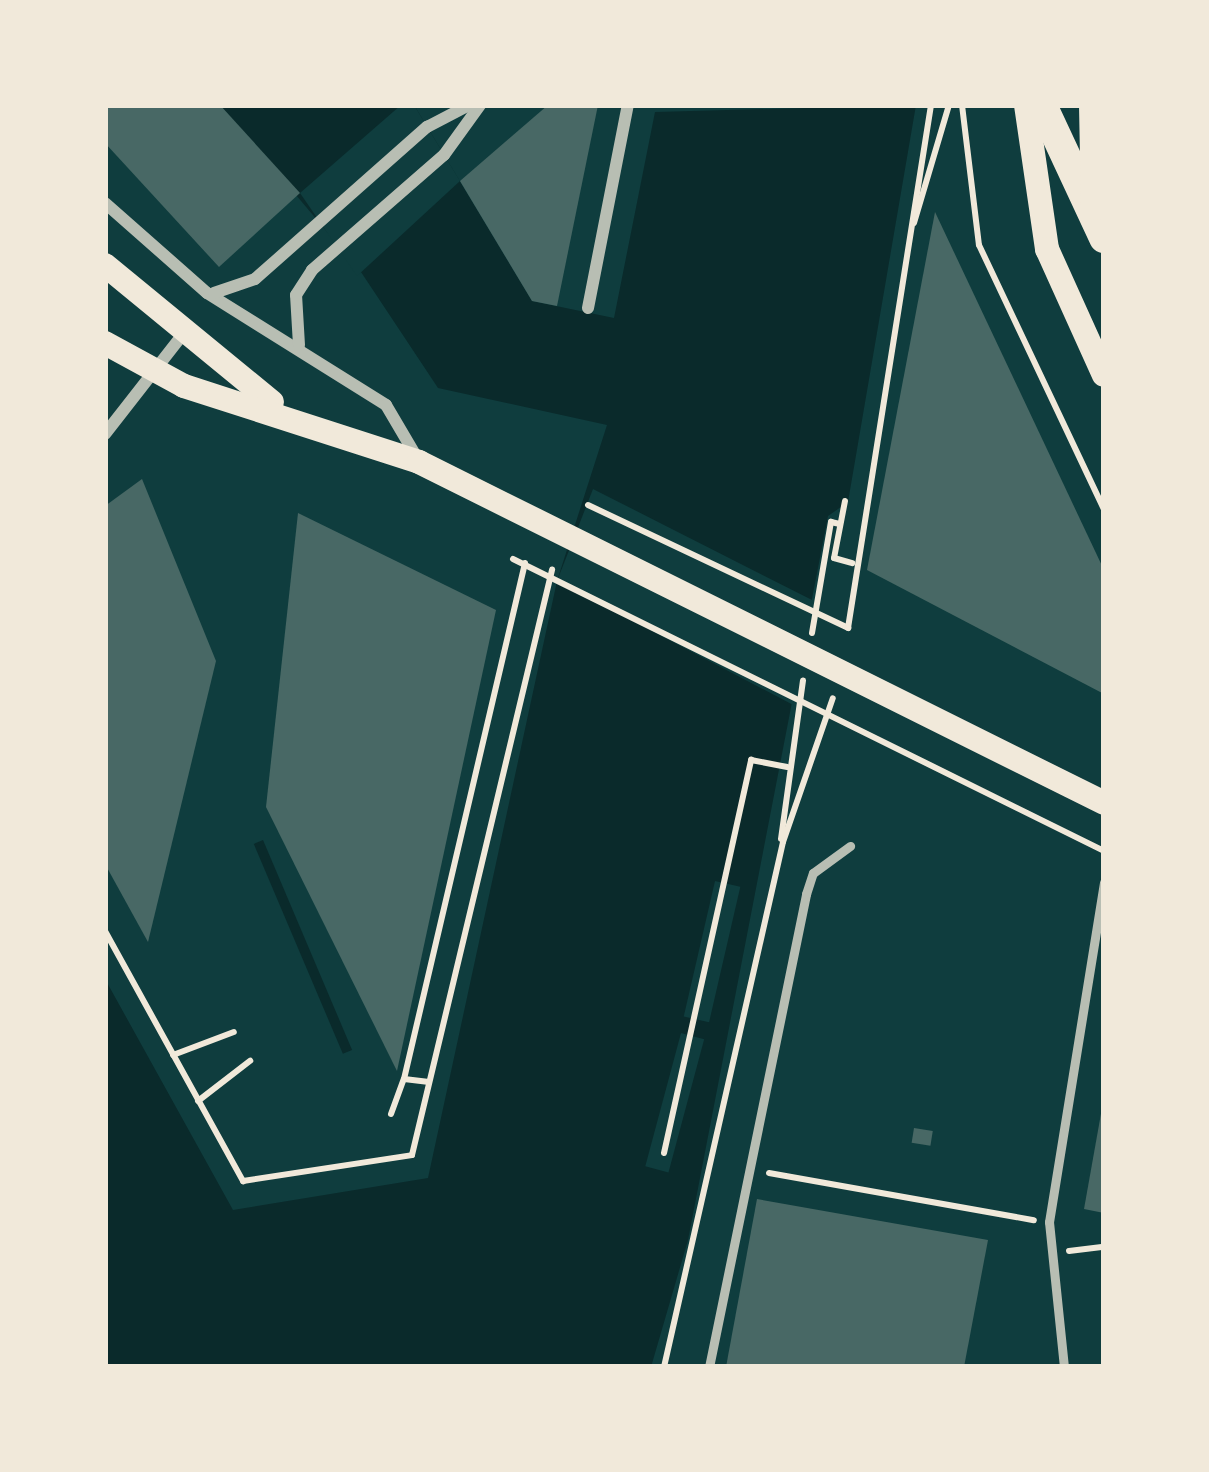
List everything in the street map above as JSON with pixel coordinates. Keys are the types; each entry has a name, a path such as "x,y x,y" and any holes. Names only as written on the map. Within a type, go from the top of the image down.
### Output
{"main road":[{"path":"1026,105 1048,250 1104,375"},
{"path":"1042,105 1100,227"},
{"path":"1094,105 1100,227"},
{"path":"105,265 183,334 284,411"},
{"path":"105,343 156,374 284,411 419,462 578,536 1103,802"}],"street":[{"path":"207,293 242,289 427,127 469,105"},
{"path":"299,345 296,295 334,251 444,155 480,105"},
{"path":"588,308 628,105"},
{"path":"105,202 207,293 299,345 386,405 419,462"},
{"path":"105,434 183,334"}],"lane":[{"path":"709,1367 806,894 813,873 850,846"},
{"path":"1064,1367 1048,1254 1049,1222 1104,882"}],"path":[{"path":"587,505 848,628 855,604 852,563 931,105"},
{"path":"912,226 949,105"},
{"path":"962,105 979,245 1104,510"},
{"path":"844,501 834,558 852,563"},
{"path":"824,569 832,522 840,524"},
{"path":"512,559 556,572 1104,851"},
{"path":"391,1114 404,1078 525,562"},
{"path":"105,932 243,1180 412,1155 532,653 556,572"},
{"path":"664,1367 727,1115 783,842 830,713"},
{"path":"783,842 791,745"},
{"path":"664,1154 751,760 787,767"},
{"path":"773,888 786,890"},
{"path":"752,998 763,1001"},
{"path":"173,1055 234,1032"},
{"path":"198,1101 250,1061"},
{"path":"404,1078 429,1082"},
{"path":"727,1115 739,1119"},
{"path":"753,1169 1049,1222"},
{"path":"1048,1254 1104,1247"}],"water":[{"path":"220,105 414,105 532,301 614,318 655,112 916,105 848,502 828,516 688,1240 651,1367 105,1367 105,979 233,1210 428,1178 557,581 607,425 438,388 361,272"},
{"path":"263,840 352,1050 343,1054 254,844"}],"pier":[{"path":"401,105 414,105 460,181 357,276 300,193"},
{"path":"593,489 818,603 799,708 557,581"},
{"path":"715,881 740,887 709,1022 684,1016"},
{"path":"681,1033 704,1039 668,1173 645,1166"}],"building":[{"path":"105,105 220,105 300,193 219,267 105,143"},
{"path":"548,105 598,105 557,306 532,301 460,181"},
{"path":"935,212 1104,570 1104,694 867,570"},
{"path":"142,479 216,661 148,942 105,864 105,506"},
{"path":"298,513 496,610 397,1071 266,807"},
{"path":"1104,1109 1104,1213 1084,1209"},
{"path":"914,1128 933,1131 930,1146 912,1143"},
{"path":"757,1199 988,1240 964,1367 726,1367"}]}
